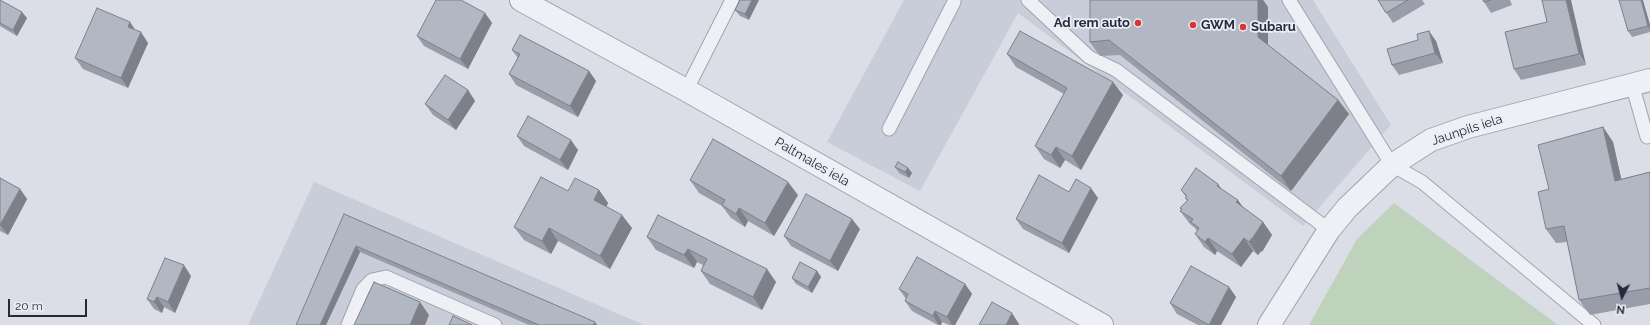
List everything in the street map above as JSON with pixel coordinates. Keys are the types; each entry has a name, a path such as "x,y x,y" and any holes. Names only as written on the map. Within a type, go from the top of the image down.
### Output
{"street":[{"name":"Paltmales iela","path":"521,0 686,90 1102,325"},
{"name":"Jaunpils iela","path":"1269,325 1329,230 1347,208 1392,165 1431,140 1461,130 1641,82"}],"lane":[{"path":"692,79 732,0"},
{"path":"889,128 954,0"},
{"path":"1028,0 1089,57 1116,70 1329,230"},
{"path":"1289,0 1392,165 1422,182 1594,325"},
{"path":"1641,82 1647,137 1650,136"},
{"path":"348,325 363,288 372,280 386,277 455,314 495,325"}],"shaded area":[{"path":"904,0 1313,0 1391,125 1303,226 1018,13 920,191 827,142"},
{"path":"314,182 644,325 248,325"}],"green space":[{"path":"1394,203 1558,325 1309,325 1357,239"}],"building":[{"path":"0,0 22,12 13,30 0,23"},
{"path":"436,0 461,0 485,13 460,59 417,36"},
{"path":"740,0 752,0 745,14 735,10"},
{"path":"1090,0 1258,0 1258,37 1338,100 1281,176 1109,40 1090,42"},
{"path":"1378,0 1408,0 1386,13"},
{"path":"1542,0 1566,0 1579,54 1514,69 1505,32 1547,22"},
{"path":"1619,0 1641,0 1648,26 1628,31"},
{"path":"97,8 130,22 128,27 141,32 121,78 75,58"},
{"path":"1020,31 1113,82 1072,156 1056,147 1051,155 1035,146 1067,88 1007,54"},
{"path":"1429,31 1435,53 1392,65 1387,49 1418,40 1417,34"},
{"path":"520,35 589,71 570,106 509,74 520,54 512,50"},
{"path":"445,75 468,90 448,120 425,104"},
{"path":"528,116 571,140 560,160 517,136"},
{"path":"1603,127 1615,181 1650,172 1650,288 1579,300 1564,226 1546,229 1538,192 1549,189 1538,145"},
{"path":"713,139 788,182 765,223 739,208 736,214 722,205 725,200 690,180"},
{"path":"898,162 908,168 905,172 895,167"},
{"path":"1196,168 1218,184 1217,186 1238,200 1236,202 1263,222 1252,239 1249,242 1244,238 1232,254 1208,238 1205,242 1195,234 1199,228 1191,222 1193,219 1180,211 1182,209 1180,208 1188,200 1185,198 1187,196 1181,190"},
{"path":"1039,175 1069,192 1076,179 1091,188 1062,243 1016,219"},
{"path":"541,177 568,191 575,178 599,190 594,200 622,215 600,256 549,228 542,241 514,227"},
{"path":"0,178 20,189 0,225"},
{"path":"806,194 852,219 830,261 784,236"},
{"path":"344,214 595,322 593,325 539,325 356,246 320,325 296,325"},
{"path":"658,215 767,269 753,297 701,271 707,259 688,249 684,255 647,237"},
{"path":"917,257 965,284 947,317 935,311 933,316 905,301 908,294 899,289"},
{"path":"165,258 184,265 168,302 157,297 154,302 147,299"},
{"path":"800,262 817,271 808,287 792,278"},
{"path":"1191,266 1229,287 1209,325 1170,303"},
{"path":"374,282 420,302 410,325 354,325"},
{"path":"992,302 1012,313 1006,325 979,325"},
{"path":"453,316 472,325 449,325"}],"place":[{"name":"Ad rem auto","path":"1138,23"},
{"name":"GWM","path":"1193,25"},
{"name":"Subaru","path":"1243,27"}]}
